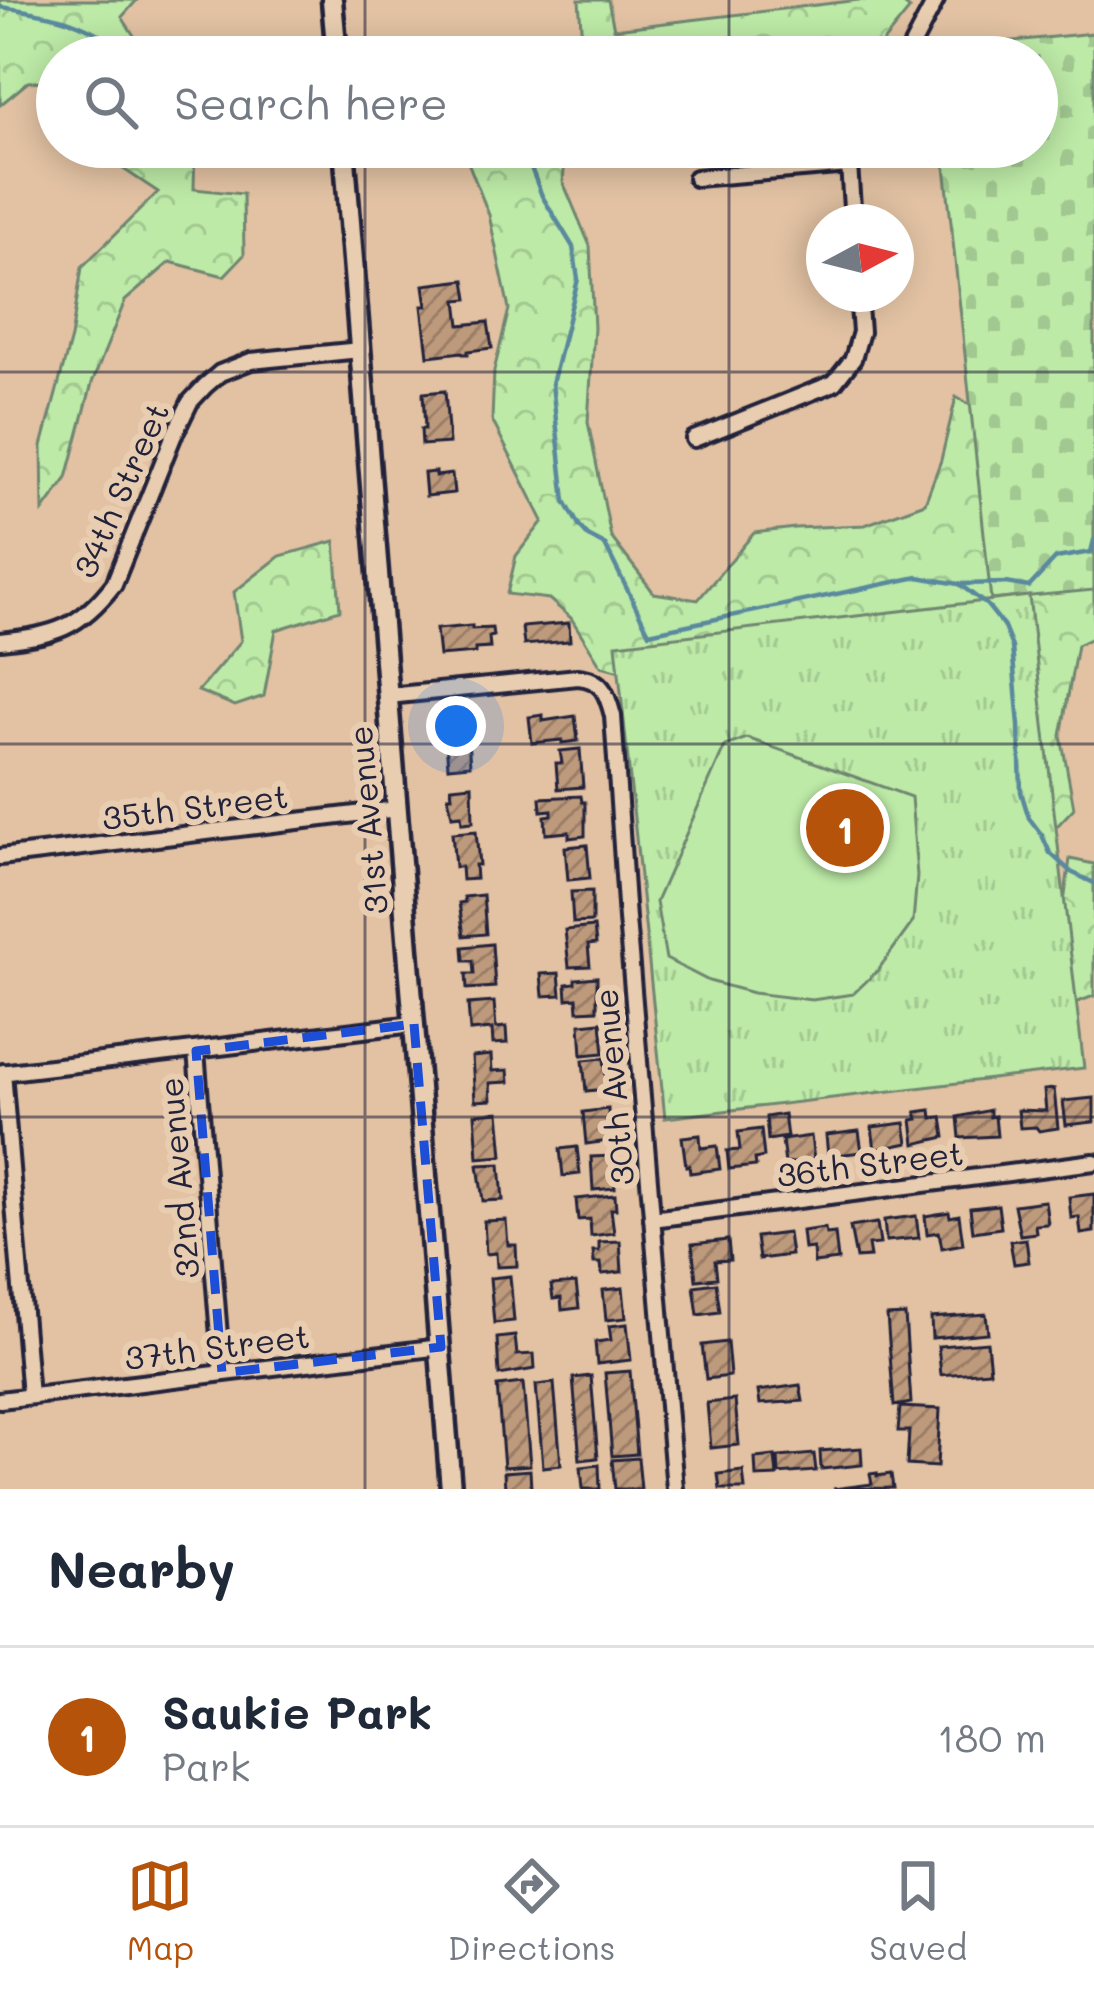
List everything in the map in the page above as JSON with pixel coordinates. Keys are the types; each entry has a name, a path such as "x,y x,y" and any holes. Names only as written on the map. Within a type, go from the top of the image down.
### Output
{"street":[{"path":"332,0 335,36"},
{"path":"917,36 936,0"},
{"name":"31st Avenue","path":"346,168 452,1489"},
{"path":"697,178 814,168"},
{"path":"849,168 852,204"},
{"path":"694,439 834,383 853,358 861,332 859,312"},
{"name":"34th Street","path":"0,641 67,628 99,603 114,584 190,403 220,373 251,361 360,350"},
{"name":"30th Avenue","path":"388,696 578,677 600,682 613,716 675,1489"},
{"name":"35th Street","path":"0,857 397,809"},
{"path":"29,1396 2,1072 414,1024"},
{"name":"32nd Avenue","path":"196,1051 222,1373"},
{"name":"36th Street","path":"652,1219 1094,1162"},
{"name":"37th Street","path":"0,1400 441,1347"}],"highlighted area":[{"path":"414,1024 441,1347 222,1373 196,1051"}],"green space":[{"path":"0,0 137,0 122,17 134,36 36,36 36,81 28,82 0,105"},
{"path":"579,0 608,0 614,29 859,0 899,0 910,9 888,36 582,36"},
{"path":"1094,33 1094,590 991,600 945,168 1058,168 1058,37"},
{"path":"122,168 194,168 194,189 243,194 244,255 224,276 170,262 125,301 92,383 67,478 43,511 42,446 71,338 82,267 158,192"},
{"path":"470,168 564,168 563,182 590,246 594,328 588,422 611,537 654,593 698,600 754,533 865,525 925,503 956,397 1094,477 1094,637 1077,645 1061,736 1074,808 1027,858 635,675 601,666 571,618 549,599 507,594 516,556 543,521 492,420 494,371 509,309 489,215"},
{"path":"335,541 340,610 276,630 264,696 235,706 198,691 241,641 234,592 280,556"},
{"path":"1029,596 1084,1068 665,1118 616,644"},
{"path":"747,738 911,797 917,876 913,922 878,970 853,994 812,1000 753,993 709,981 666,959 656,902 725,746"},
{"path":"1070,859 1094,864 1094,996 1062,1008 1058,946"}],"building":[{"path":"465,280 468,299 457,300 460,325 488,322 492,348 428,356 424,285"},
{"path":"445,391 449,443 422,445 423,393"},
{"path":"436,472 436,476 452,474 454,493 426,496 424,473"},
{"path":"569,623 570,641 524,645 522,627"},
{"path":"492,628 490,648 439,656 436,629"},
{"path":"543,715 543,721 575,716 578,741 532,743 529,717"},
{"path":"467,727 470,765 448,767 445,729"},
{"path":"580,749 583,787 558,789 560,751"},
{"path":"472,785 473,822 462,823 461,815 452,816 448,796 452,796 451,787"},
{"path":"581,796 585,836 546,834 545,816 552,815 552,810 541,811 540,798"},
{"path":"476,831 476,879 462,880 461,867 455,867 452,833"},
{"path":"587,845 590,878 568,880 565,847"},
{"path":"592,891 592,922 573,923 571,892"},
{"path":"483,895 486,934 464,936 459,903 465,902 464,897"},
{"path":"594,927 596,944 588,945 590,966 569,967 565,930"},
{"path":"492,944 495,987 467,989 466,974 474,974 473,961 464,961 463,947"},
{"path":"559,973 561,995 543,996 541,974"},
{"path":"597,977 597,1010 578,1011 577,998 567,999 566,984"},
{"path":"494,1002 496,1028 506,1027 507,1043 493,1044 492,1029 470,1031 468,1004"},
{"path":"601,1022 604,1053 582,1055 580,1024"},
{"path":"491,1055 492,1071 508,1070 509,1082 490,1083 491,1100 475,1101 472,1057"},
{"path":"604,1058 607,1089 586,1091 583,1060"},
{"path":"1054,1089 1058,1128 1020,1128 1018,1110 1046,1111 1044,1090"},
{"path":"1094,1098 1094,1122 1066,1125 1063,1101"},
{"path":"608,1109 609,1141 586,1144 583,1112"},
{"path":"931,1110 932,1118 942,1117 945,1137 915,1144 912,1120 918,1119 916,1112"},
{"path":"990,1110 997,1136 960,1138 958,1117"},
{"path":"499,1112 503,1156 478,1158 475,1114"},
{"path":"784,1114 787,1137 768,1140 766,1117"},
{"path":"905,1123 908,1143 875,1150 872,1127"},
{"path":"761,1129 764,1157 755,1159 756,1166 729,1169 727,1151 740,1150 738,1132"},
{"path":"859,1131 862,1152 828,1156 826,1135"},
{"path":"700,1135 701,1148 717,1146 720,1169 690,1173 682,1137"},
{"path":"811,1136 814,1160 785,1164 782,1140"},
{"path":"577,1147 580,1174 563,1176 560,1149"},
{"path":"614,1156 615,1188 593,1190 591,1157"},
{"path":"500,1164 503,1200 483,1201 478,1165"},
{"path":"1094,1194 1094,1232 1081,1234 1079,1217 1071,1218 1069,1197"},
{"path":"615,1195 616,1209 611,1209 614,1233 591,1236 590,1219 578,1220 576,1199"},
{"path":"1045,1201 1048,1224 1035,1225 1036,1233 1020,1235 1014,1205"},
{"path":"998,1205 1001,1228 973,1232 970,1208"},
{"path":"949,1212 950,1217 959,1215 963,1244 942,1248 939,1232 927,1234 925,1216"},
{"path":"916,1216 919,1238 886,1241 884,1220"},
{"path":"506,1220 508,1245 516,1245 517,1266 497,1267 496,1253 486,1254 484,1221"},
{"path":"877,1223 880,1244 868,1245 870,1257 856,1258 850,1227"},
{"path":"825,1228 826,1234 835,1233 838,1260 814,1263 813,1248 804,1249 802,1231"},
{"path":"788,1233 791,1255 759,1259 756,1237"},
{"path":"1026,1239 1029,1262 1014,1264 1010,1241"},
{"path":"728,1240 730,1260 715,1261 717,1278 696,1280 692,1244"},
{"path":"620,1241 622,1272 602,1274 593,1251 599,1251 599,1242"},
{"path":"510,1276 514,1321 494,1323 490,1278"},
{"path":"576,1283 579,1308 562,1310 561,1298 553,1299 551,1285"},
{"path":"716,1283 720,1312 698,1315 694,1286"},
{"path":"623,1288 626,1318 606,1320 603,1290"},
{"path":"986,1314 988,1333 932,1338 931,1318"},
{"path":"905,1315 911,1403 894,1406 887,1316"},
{"path":"627,1324 631,1360 597,1364 595,1342 611,1340 609,1326"},
{"path":"515,1336 517,1355 534,1354 535,1369 499,1375 497,1338"},
{"path":"727,1342 730,1376 706,1379 702,1345"},
{"path":"987,1342 990,1371 941,1375 938,1346"},
{"path":"630,1371 637,1454 612,1456 605,1373"},
{"path":"591,1376 598,1458 580,1460 573,1378"},
{"path":"523,1383 530,1465 504,1467 497,1386"},
{"path":"554,1383 561,1465 543,1467 536,1385"},
{"path":"800,1385 803,1401 760,1404 758,1391"},
{"path":"735,1400 739,1445 711,1448 707,1403"},
{"path":"900,1407 940,1409 937,1467 907,1465 909,1431 898,1431"},
{"path":"861,1448 862,1465 821,1469 820,1451"},
{"path":"814,1454 816,1471 779,1474 778,1457"},
{"path":"775,1456 777,1476 756,1477 755,1458"},
{"path":"638,1458 641,1489 615,1489 612,1460"},
{"path":"599,1465 600,1489 583,1489 581,1467"},
{"path":"530,1470 531,1489 505,1489 504,1472"},
{"path":"743,1471 745,1489 720,1489 718,1474"},
{"path":"870,1474 891,1474 893,1488 833,1489 872,1484"}],"waterway":[{"path":"0,7 71,22 102,36"},
{"path":"531,168 573,247 578,279 552,384 565,501 588,536 605,545 649,633 918,577 959,584 987,605 1012,647 1021,792 1029,818 1050,853 1071,872 1094,883"},
{"path":"960,584 1029,587 1056,558 1091,552 1094,540"}],"place":[{"name":"Saukie Park","path":"845,828"}]}
